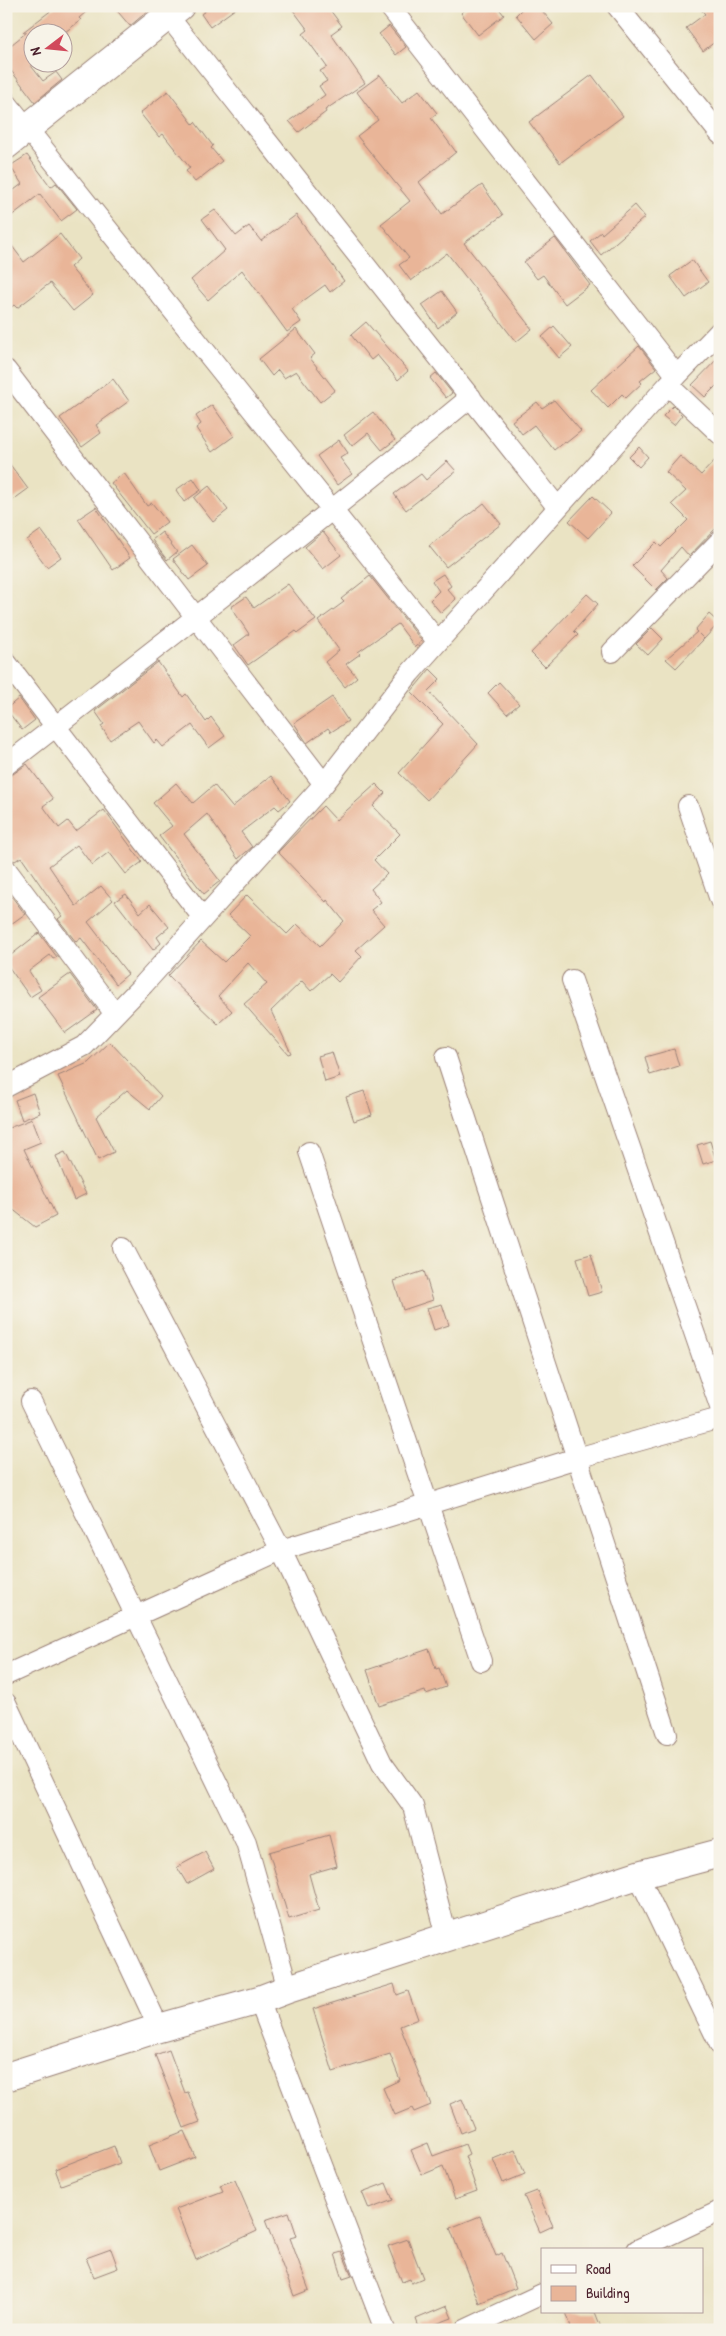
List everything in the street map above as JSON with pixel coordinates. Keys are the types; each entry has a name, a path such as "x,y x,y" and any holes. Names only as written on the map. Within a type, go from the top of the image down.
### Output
{"main road":[{"path":"16,137 169,9"},
{"path":"6,2077 158,2028 259,2000 638,1875 720,1853"}],"street":[{"path":"389,6 673,380 720,434"},
{"path":"617,6 720,134"},
{"path":"169,9 558,508"},
{"path":"6,102 16,137 334,510 438,642"},
{"path":"9,1081 84,1046 116,1014 324,784 410,673 673,380 720,331"},
{"path":"6,370 324,784"},
{"path":"6,765 195,616 334,510 470,397"},
{"path":"612,652 720,541"},
{"path":"6,662 204,918"},
{"path":"688,806 720,900"},
{"path":"6,870 116,1014"},
{"path":"572,980 720,1407"},
{"path":"446,1057 668,1734"},
{"path":"309,1152 481,1661"},
{"path":"123,1248 281,1550 382,1763 413,1806 447,1937"},
{"path":"32,1401 246,1842 288,1989"},
{"path":"6,1675 281,1550 577,1458 720,1418"},
{"path":"6,1703 158,2028"},
{"path":"638,1875 720,2045"},
{"path":"259,2000 385,2330"},
{"path":"641,2248 720,2211"},
{"path":"465,2330 541,2294"}],"building":[{"path":"57,6 93,6 79,18 81,20 72,27 72,22 36,22"},
{"path":"113,6 148,6 149,10 130,26"},
{"path":"212,6 239,6 210,27 201,14"},
{"path":"290,6 327,6 342,26 331,34 365,83 325,110 326,112 299,132 289,121 325,95 319,86 327,81 320,71 327,67 303,34 308,30"},
{"path":"469,6 497,6 504,15 478,35 461,13"},
{"path":"525,6 538,6 553,24 536,39 516,15"},
{"path":"698,6 716,6 720,11 720,38 703,51 686,28 705,14"},
{"path":"389,26 406,47 396,55 379,34"},
{"path":"22,36 22,72 36,72 43,81 56,72 62,80 35,102 6,64 6,49"},
{"path":"380,75 402,103 419,90 437,113 431,118 456,152 419,182 442,214 482,185 503,215 464,243 532,329 516,342 447,253 411,281 399,265 409,258 381,224 410,201 357,136 378,120 357,92"},
{"path":"592,75 623,116 560,163 529,122"},
{"path":"168,91 193,124 195,122 213,146 211,148 222,161 195,182 186,171 190,168 163,134 159,137 140,113"},
{"path":"27,155 51,187 56,183 77,209 61,221 40,194 6,220 6,196 22,184 10,166"},
{"path":"635,205 645,217 601,255 590,241 601,232 602,234"},
{"path":"215,210 236,236 249,226 261,241 296,215 344,281 330,292 325,285 292,309 301,322 287,332 242,270 208,300 191,280 225,250 202,219"},
{"path":"60,234 79,259 70,267 93,295 73,311 50,283 17,308 14,305 6,311 6,238 24,262"},
{"path":"555,238 590,285 565,304 543,275 537,279 524,262"},
{"path":"692,260 708,282 686,298 670,276"},
{"path":"442,291 457,312 438,328 422,305"},
{"path":"366,322 408,371 398,380 377,355 371,360 351,335"},
{"path":"554,326 572,347 559,358 542,337"},
{"path":"296,329 315,354 310,358 335,390 320,402 296,371 284,378 278,370 272,376 259,359"},
{"path":"639,346 656,368 640,381 642,383 626,398 622,394 608,408 591,390"},
{"path":"720,356 720,382 705,397 692,385"},
{"path":"436,373 452,393 446,398 430,378"},
{"path":"113,379 129,401 96,425 101,433 82,447 60,418"},
{"path":"554,400 581,431 554,450 534,425 522,434 512,421 537,402 542,408"},
{"path":"212,405 234,436 212,452 196,428 201,424 196,416"},
{"path":"673,406 682,415 674,425 663,416"},
{"path":"373,412 395,440 382,450 368,433 352,446 344,435"},
{"path":"339,440 348,453 340,458 352,474 337,485 317,456"},
{"path":"639,447 648,457 639,467 629,457"},
{"path":"720,455 720,524 689,556 681,547 661,570 668,578 656,590 632,566 656,542 661,547 688,520 672,504 686,491 666,472 680,456 701,475"},
{"path":"6,459 28,489 6,505"},
{"path":"447,461 456,471 406,510 394,494 421,474 426,480"},
{"path":"124,473 147,506 152,503 167,522 151,534 111,483"},
{"path":"193,478 201,490 184,502 176,490"},
{"path":"209,486 228,510 213,522 194,498"},
{"path":"593,496 611,513 588,538 569,521"},
{"path":"484,503 501,524 446,567 429,546"},
{"path":"96,507 130,558 113,570 78,519"},
{"path":"41,530 61,557 47,567 27,540"},
{"path":"162,532 177,552 167,560 152,540"},
{"path":"323,532 341,555 323,569 305,547"},
{"path":"192,545 208,566 189,580 173,559"},
{"path":"443,574 451,586 447,589 456,599 441,613 430,600 439,591 432,581"},
{"path":"370,576 422,641 415,647 398,624 358,652 360,654 346,664 357,677 345,687 325,662 339,650 318,621 344,602 341,599"},
{"path":"288,584 316,620 298,633 296,631 248,665 234,645 249,634 231,607 246,597 254,608"},
{"path":"587,594 598,604 574,631 578,635 545,667 531,653"},
{"path":"709,614 719,623 676,668 666,659 697,632 695,630"},
{"path":"652,628 663,639 648,655 636,644"},
{"path":"158,662 183,697 186,694 206,722 211,717 225,736 209,748 192,725 163,747 157,740 154,743 138,721 110,740 101,726 104,724 95,711"},
{"path":"430,669 440,679 428,691 478,744 427,800 399,773 443,724 411,692"},
{"path":"499,682 519,704 507,714 488,693"},
{"path":"332,697 348,721 331,732 328,728 307,743 294,723"},
{"path":"19,698 35,720 22,730 6,709"},
{"path":"27,764 53,799 43,806 59,828 68,821 76,831 104,810 142,862 126,874 109,852 92,865 77,845 49,866 76,906 101,886 113,900 88,922 128,974 116,984 81,938 76,942 58,919 62,916 21,857 15,861 6,857 6,777"},
{"path":"271,776 290,801 279,810 275,806 241,832 252,847 238,859 207,814 184,834 220,881 204,894 159,836 172,826 153,803 176,783 193,803 214,785 232,807"},
{"path":"376,784 385,793 373,806 400,834 374,860 387,874 371,889 381,902 371,910 384,925 356,950 362,956 338,982 330,974 311,991 302,981 271,1011 291,1053 288,1054 244,1004 267,984 248,963 218,996 232,1011 218,1024 168,976 201,941 224,962 250,936 228,915 247,895 287,934 297,924 320,946 344,921 327,900 326,902 278,852 323,806 336,820"},
{"path":"6,889 25,914 11,924 6,917"},
{"path":"126,894 140,913 150,904 169,927 157,937 161,943 153,950 115,901"},
{"path":"39,933 57,957 53,959 50,955 29,971 41,990 30,997 6,963 6,959"},
{"path":"70,974 97,1010 65,1033 38,997"},
{"path":"110,1042 161,1096 150,1109 127,1090 96,1117 114,1152 98,1160 58,1076 88,1063"},
{"path":"674,1049 679,1066 650,1075 645,1057"},
{"path":"332,1052 340,1077 325,1082 318,1056"},
{"path":"364,1091 372,1115 354,1121 346,1097"},
{"path":"33,1093 40,1113 22,1120 15,1100"},
{"path":"32,1119 41,1142 24,1149 56,1216 35,1227 6,1204 6,1129"},
{"path":"710,1141 716,1160 703,1164 697,1145"},
{"path":"65,1152 86,1194 74,1200 56,1156"},
{"path":"591,1254 602,1292 588,1296 577,1258"},
{"path":"424,1271 433,1300 403,1310 394,1281"},
{"path":"442,1304 449,1325 434,1330 427,1308"},
{"path":"429,1649 436,1669 439,1668 446,1687 426,1694 425,1691 379,1706 367,1670"},
{"path":"329,1835 337,1866 309,1874 319,1910 289,1919 269,1852"},
{"path":"205,1852 214,1869 187,1884 177,1867"},
{"path":"394,1984 397,1995 408,1991 418,2019 400,2026 431,2105 414,2112 412,2108 395,2115 383,2088 400,2080 390,2054 333,2072 313,2009"},
{"path":"169,2050 185,2093 188,2092 200,2122 184,2128 155,2055"},
{"path":"462,2099 474,2128 461,2133 450,2104"},
{"path":"184,2131 195,2157 159,2171 149,2145"},
{"path":"428,2143 433,2156 465,2144 469,2154 465,2156 477,2191 455,2199 443,2166 422,2175 411,2150"},
{"path":"114,2146 120,2163 61,2185 55,2169"},
{"path":"515,2150 525,2174 503,2183 493,2159"},
{"path":"235,2180 257,2231 196,2260 176,2209 223,2191 220,2185"},
{"path":"386,2183 393,2200 369,2209 362,2192"},
{"path":"537,2191 553,2226 540,2232 524,2196"},
{"path":"289,2212 297,2236 290,2238 309,2290 294,2296 265,2220"},
{"path":"480,2216 496,2256 502,2253 516,2288 479,2303 450,2228"},
{"path":"408,2239 423,2278 411,2283 410,2279 402,2282 388,2246"},
{"path":"111,2249 118,2268 94,2277 86,2258"},
{"path":"342,2252 352,2276 343,2279 335,2254"},
{"path":"447,2306 452,2318 420,2330 416,2319"},
{"path":"567,2314 596,2314 602,2330 572,2330"}]}
